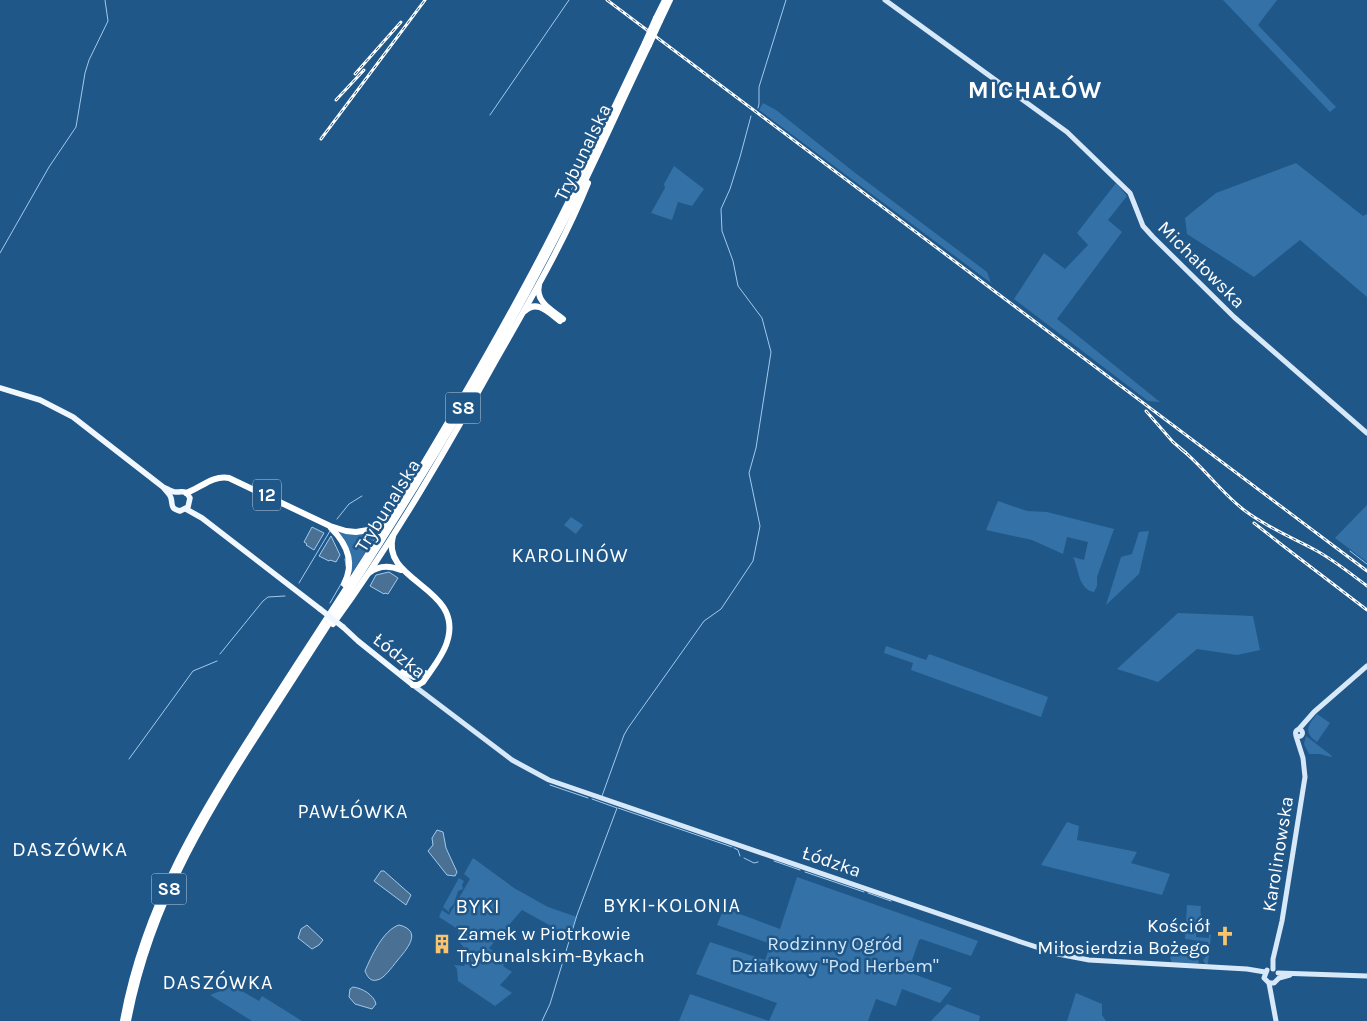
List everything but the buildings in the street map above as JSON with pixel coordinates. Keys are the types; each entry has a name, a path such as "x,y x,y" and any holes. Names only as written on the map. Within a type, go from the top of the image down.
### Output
{"highway":[{"name":"Trybunalska","path":"128,1021 150,940 180,866 218,796 416,487 466,403 532,283 600,149 658,20 665,0"},
{"name":"Trybunalska","path":"658,20 670,0"},
{"name":"Trybunalska","path":"123,1021 131,985 145,939 161,896 181,852 213,795 403,498 468,390 575,190 647,44"},
{"path":"308,656 319,644 363,580 468,410 521,316 578,207 600,149"},
{"path":"521,316 529,308 536,306 561,320 540,299 538,291 540,279"},
{"name":"12","path":"188,501 203,484 218,478 235,480 330,526 350,532 368,530 382,522 403,498"},
{"path":"403,517 393,537 392,547 396,561 405,571 436,596 447,616 445,638 441,651 425,676 416,685"},
{"path":"330,526 344,543 350,564 346,581 330,612"},
{"path":"363,580 373,570 383,566 405,571"},
{"path":"402,672 414,676 425,676"},
{"path":"425,676 426,690"}],"main road":[{"name":"Michałowska","path":"885,0 1067,132 1130,193 1142,226 1153,238 1234,317 1367,433"},
{"path":"0,388 40,400 72,417 173,495"},
{"path":"182,491 188,501 180,511 171,504 173,495 182,491"},
{"name":"Łódzka","path":"188,501 202,518 402,672 416,685 426,690 440,705"},
{"name":"Łódzka","path":"343,627 358,641 520,766 549,780 1058,954 1103,962 1241,970 1265,974"},
{"name":"Karolinowska","path":"1273,969 1305,777 1300,733 1316,710 1367,666"},
{"path":"1271,983 1265,980 1265,974 1273,969 1278,976"},
{"path":"1271,983 1278,976 1298,973 1367,976"},
{"path":"1271,983 1276,1021"}],"green space":[{"path":"1223,0 1277,0 1258,25 1336,107 1330,112"},
{"path":"763,103 776,110 854,172 987,272 991,283 759,110"},
{"path":"1296,163 1363,216 1367,214 1367,297 1300,240 1254,277 1187,234 1185,218 1216,193"},
{"path":"674,166 704,189 692,206 678,202 672,220 651,213 665,188 664,184"},
{"path":"1116,183 1127,196 1108,220 1122,232 1057,319 1160,402 1148,401 1014,299 1044,253 1065,269 1088,245 1077,233"},
{"path":"998,501 1027,511 1047,512 1114,529 1097,577 1097,586 1094,592 1082,583 1073,557 1084,560 1088,542 1067,537 1063,554 1032,540 986,530"},
{"path":"1367,505 1367,562 1335,538"},
{"path":"571,517 583,525 576,534 564,525"},
{"path":"383,524 352,573 350,573 348,550 337,530 349,534"},
{"path":"1149,531 1139,574 1106,605 1121,557 1132,554 1139,532"},
{"path":"1178,613 1253,616 1260,650 1237,655 1197,649 1158,682 1117,669"},
{"path":"886,646 926,660 929,654 1048,697 1041,717 911,670 913,663 884,653"},
{"path":"1317,714 1330,723 1317,742 1308,732 1308,728"},
{"path":"1306,736 1332,756 1309,754 1304,744"},
{"path":"1067,822 1079,826 1077,840 1137,852 1131,863 1170,874 1162,895 1041,865"},
{"path":"473,858 514,888 548,907 577,917 569,936 522,910 489,948 507,961 503,966 512,972 500,985 512,993 495,1006 458,981 457,969 454,965 464,966 470,955 457,939 459,930 439,917 442,910 449,915 470,879 464,874"},
{"name":"Rodzinny Ogród Działkowy \"Pod Herbem\"","path":"797,877 978,941 971,956 921,939 919,940 908,972 952,988 940,1003 902,989 896,1006 876,999 868,1021 769,1021 777,1003 696,974 710,942 765,960 771,944 717,925 724,908 780,929"},
{"path":"459,878 464,881 463,889 458,891 449,912 443,907"},
{"path":"1187,905 1201,906 1202,917 1211,925 1210,932 1210,925 1197,924 1196,937 1209,938 1209,934 1211,935 1208,964 1205,964 1203,960 1207,955 1208,942 1185,939"},
{"path":"1174,953 1196,955 1199,962 1197,964 1172,963 1170,957"},
{"path":"233,986 259,1001 262,996 302,1021 252,1021 210,995"},
{"path":"1076,993 1102,1004 1102,1015 1106,1021 1067,1021"},
{"path":"690,994 769,1021 679,1021"},
{"path":"947,1004 980,1016 979,1021 931,1021"}],"shaded area":[{"path":"312,527 324,533 314,550 304,542"},
{"path":"331,536 340,555 336,562 319,556"},
{"path":"389,572 398,578 388,594 384,594 370,586 376,575"},
{"path":"437,830 443,832 446,848 457,872 455,876 447,875 428,851 433,845 432,838"},
{"path":"381,871 384,871 411,895 406,905 374,881"},
{"path":"307,925 323,940 312,949 298,938 301,929"},
{"path":"399,925 410,932 412,936 411,941 401,957 385,975 377,980 371,979 365,971 374,952 388,932"},
{"path":"353,987 364,990 373,998 376,1004 372,1009 355,1004 349,997 350,989"}],"waterway":[{"path":"0,253 49,167 76,127 85,73 89,60 108,21 105,0"},
{"path":"490,115 569,0"},
{"path":"758,108 759,87 786,0"},
{"path":"602,796 628,728 704,621 721,609 753,561 760,526 749,473 756,448 771,352 762,318 738,286 733,261 722,231 721,209 730,189 751,116"},
{"path":"337,519 349,504 362,496"},
{"path":"299,583 330,531"},
{"path":"1350,551 1367,564"},
{"path":"345,559 346,566"},
{"path":"330,603 341,584"},
{"path":"220,654 263,601 268,597 285,596"},
{"path":"129,759 193,671 217,661"},
{"path":"550,785 588,798"},
{"path":"542,1021 550,1004 577,915 617,808 592,799"},
{"path":"618,808 732,847"},
{"path":"734,848 738,850 740,856"},
{"path":"744,858 754,863 758,862"},
{"path":"774,861 800,870"},
{"path":"805,872 864,892"},
{"path":"868,893 891,901"}],"railway":[{"path":"321,139 425,0"},
{"path":"607,0 1367,571"},
{"path":"355,74 401,22"},
{"path":"336,100 364,70"},
{"path":"1146,411 1173,442 1186,453"},
{"path":"1181,449 1227,495 1252,516 1324,555 1367,586"},
{"path":"1254,523 1367,610"}],"place":[{"name":"Kościół Miłosierdzia Bożego","path":"1225,936"},
{"name":"Zamek w Piotrkowie Trybunalskim-Bykach","path":"442,944"}],"district":[{"name":"MICHAŁÓW","path":"1035,90"},
{"name":"KAROLINÓW","path":"570,555"},
{"name":"PAWŁÓWKA","path":"353,811"},
{"name":"DASZÓWKA","path":"70,849"},
{"name":"BYKI-KOLONIA","path":"672,905"},
{"name":"BYKI","path":"478,906"},
{"name":"DASZÓWKA","path":"218,982"}]}
